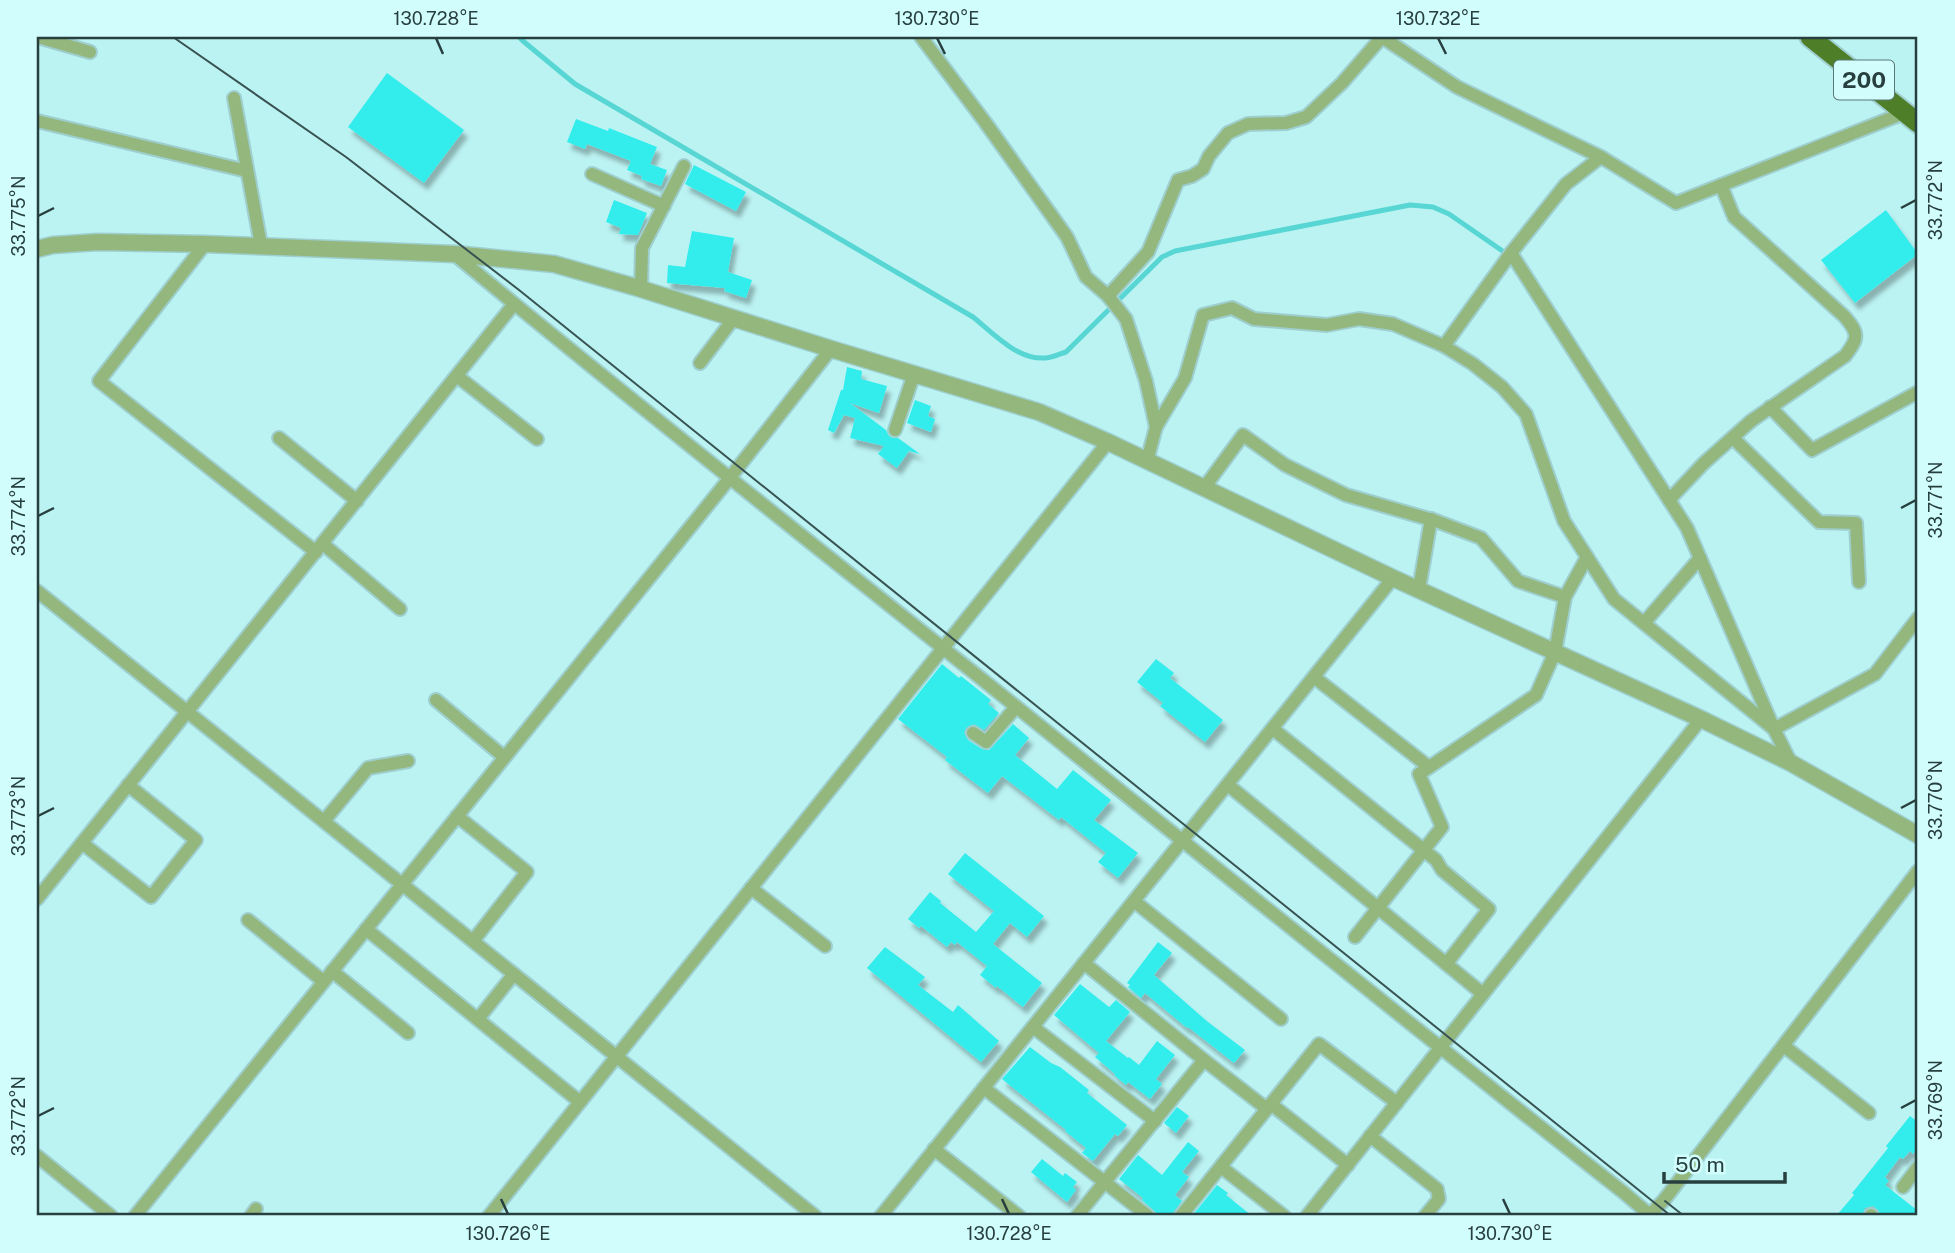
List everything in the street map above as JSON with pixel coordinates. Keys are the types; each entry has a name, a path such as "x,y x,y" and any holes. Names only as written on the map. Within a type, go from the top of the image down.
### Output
{"highway":[{"name":"200","path":"1810,37 1911,118"}],"street":[{"path":"38,37 90,52"},
{"path":"922,37 1067,237 1086,277 1126,318 1146,381 1156,427"},
{"path":"1111,300 1148,252 1178,180 1203,169 1209,156 1228,133 1248,124 1286,122 1306,117 1342,83 1382,37 1457,87 1601,157 1676,203 1911,118"},
{"path":"234,98 261,245"},
{"path":"37,121 247,171"},
{"path":"1444,346 1511,253 1566,184 1601,157"},
{"path":"640,288 642,248 684,166"},
{"path":"592,174 664,206"},
{"path":"1669,500 1704,463 1751,421 1845,356 1854,345 1857,335 1844,316 1734,217 1721,185"},
{"path":"37,249 53,245 98,242 261,245 454,254 554,264 640,288 1039,412 1701,719 1791,763 1918,835"},
{"path":"205,244 99,381 400,609"},
{"path":"1511,253 1687,528 1791,763"},
{"path":"454,254 729,479 1334,961 1439,1048 1623,1192 1649,1216 1918,871"},
{"path":"37,899 514,304"},
{"path":"1147,461 1156,427 1185,378 1203,315 1233,308 1254,319 1328,325 1359,319 1393,324 1444,346 1473,364 1492,379 1526,414 1564,521 1614,599 1774,729"},
{"path":"700,363 734,318"},
{"path":"135,1216 831,349"},
{"path":"895,430 914,374"},
{"path":"457,376 537,439"},
{"path":"1770,407 1812,450 1918,392"},
{"path":"1204,488 1243,435 1285,465 1346,495 1432,519 1481,538 1518,581 1565,597"},
{"path":"279,438 357,501"},
{"path":"1732,438 1819,522 1856,523 1859,582"},
{"path":"489,1216 1108,442"},
{"path":"1419,589 1432,519"},
{"path":"1355,937 1442,827 1419,774 1536,695 1555,652 1565,597 1587,557"},
{"path":"1644,623 1700,558"},
{"path":"887,1214 934,1149 1393,578"},
{"path":"37,591 815,1216"},
{"path":"1774,729 1875,674 1918,618"},
{"path":"1314,677 1429,767"},
{"path":"436,700 504,757"},
{"path":"973,733 986,742 1016,707"},
{"path":"1313,1214 1370,1136 1701,719"},
{"path":"1273,729 1436,860 1442,870 1489,909 1446,964"},
{"path":"324,821 368,768 408,761"},
{"path":"82,843 151,897 196,840 128,785"},
{"path":"1228,785 1483,994"},
{"path":"457,816 527,872 473,941"},
{"path":"751,888 825,946"},
{"path":"1134,901 1281,1018"},
{"path":"248,920 323,981"},
{"path":"366,929 580,1102"},
{"path":"1084,962 1204,1059 1348,1165"},
{"path":"332,971 408,1033"},
{"path":"478,1019 514,974"},
{"path":"1033,1027 1154,1121"},
{"path":"1181,1216 1319,1044 1397,1103"},
{"path":"1784,1046 1869,1114"},
{"path":"1077,1216 1204,1059"},
{"path":"984,1088 1148,1216"},
{"path":"1370,1136 1437,1189 1439,1199 1425,1216"},
{"path":"934,1149 1018,1216"},
{"path":"37,1156 111,1216"},
{"path":"1221,1167 1284,1216"}],"building":[{"path":"387,73 464,130 424,183 348,127"},
{"path":"576,119 608,131 609,128 657,147 650,164 667,170 661,186 641,179 642,176 627,170 631,161 587,144 585,149 567,142"},
{"path":"694,165 746,192 736,211 685,184"},
{"path":"614,200 647,213 638,235 619,234 621,228 606,222"},
{"path":"1886,210 1918,254 1855,303 1821,260"},
{"path":"692,231 734,238 728,272 752,280 746,298 724,291 725,288 667,283 668,265 685,267"},
{"path":"847,367 862,371 861,379 887,386 879,413 850,403 886,430 889,436 898,438 920,454 909,451 897,468 878,454 884,446 850,438 855,418 844,415 834,433 828,430 843,390"},
{"path":"915,400 931,406 928,416 935,419 931,432 907,423"},
{"path":"1156,659 1174,673 1170,678 1223,720 1205,742 1160,706 1163,703 1137,682"},
{"path":"942,664 991,700 988,704 999,713 984,730 974,724 966,728 964,733 968,740 982,749 989,750 1013,724 1029,738 1015,755 1057,789 1073,770 1111,800 1094,820 1138,853 1118,878 1098,862 1106,853 1061,817 1059,820 1002,776 988,793 898,719"},
{"path":"965,853 1044,916 1027,937 1010,923 993,944 1042,983 1023,1007 980,975 987,966 957,942 955,945 951,942 947,947 908,919 930,892 976,932 994,911 948,874"},
{"path":"1158,942 1172,953 1154,975 1245,1050 1234,1063 1145,993 1141,998 1128,987 1130,985 1127,983"},
{"path":"885,947 925,977 918,985 953,1012 958,1005 999,1041 981,1062 867,968"},
{"path":"1080,984 1109,1007 1116,1000 1130,1012 1106,1041 1128,1058 1139,1065 1157,1041 1175,1055 1156,1079 1162,1084 1150,1099 1114,1075 1095,1057 1099,1053 1054,1015"},
{"path":"1030,1047 1089,1090 1087,1093 1127,1125 1118,1136 1115,1134 1093,1161 1082,1153 1086,1148 1002,1079"},
{"path":"1177,1107 1189,1116 1176,1133 1164,1123"},
{"path":"1910,1116 1918,1122 1918,1147 1913,1154 1910,1151 1903,1159 1900,1157 1885,1177 1889,1181 1885,1185 1918,1211 1918,1216 1881,1216 1873,1206 1865,1208 1862,1216 1836,1216 1854,1195 1852,1193"},
{"path":"1188,1142 1199,1151 1182,1172 1189,1177 1175,1195 1182,1201 1172,1216 1160,1216 1119,1179 1138,1155 1162,1175"},
{"path":"1042,1159 1063,1176 1065,1173 1077,1182 1073,1187 1076,1190 1067,1202 1031,1172"},
{"path":"1217,1185 1228,1193 1226,1195 1252,1216 1192,1216"}],"waterway":[{"path":"519,37 575,84 973,317 997,338 1025,355 1048,358 1066,352 1162,257 1175,251 1410,205 1433,207 1449,214 1504,252"}],"tram line":[{"path":"173,37 346,157 519,290 1671,1216"},
{"path":"1665,1201 1684,1216"}]}
